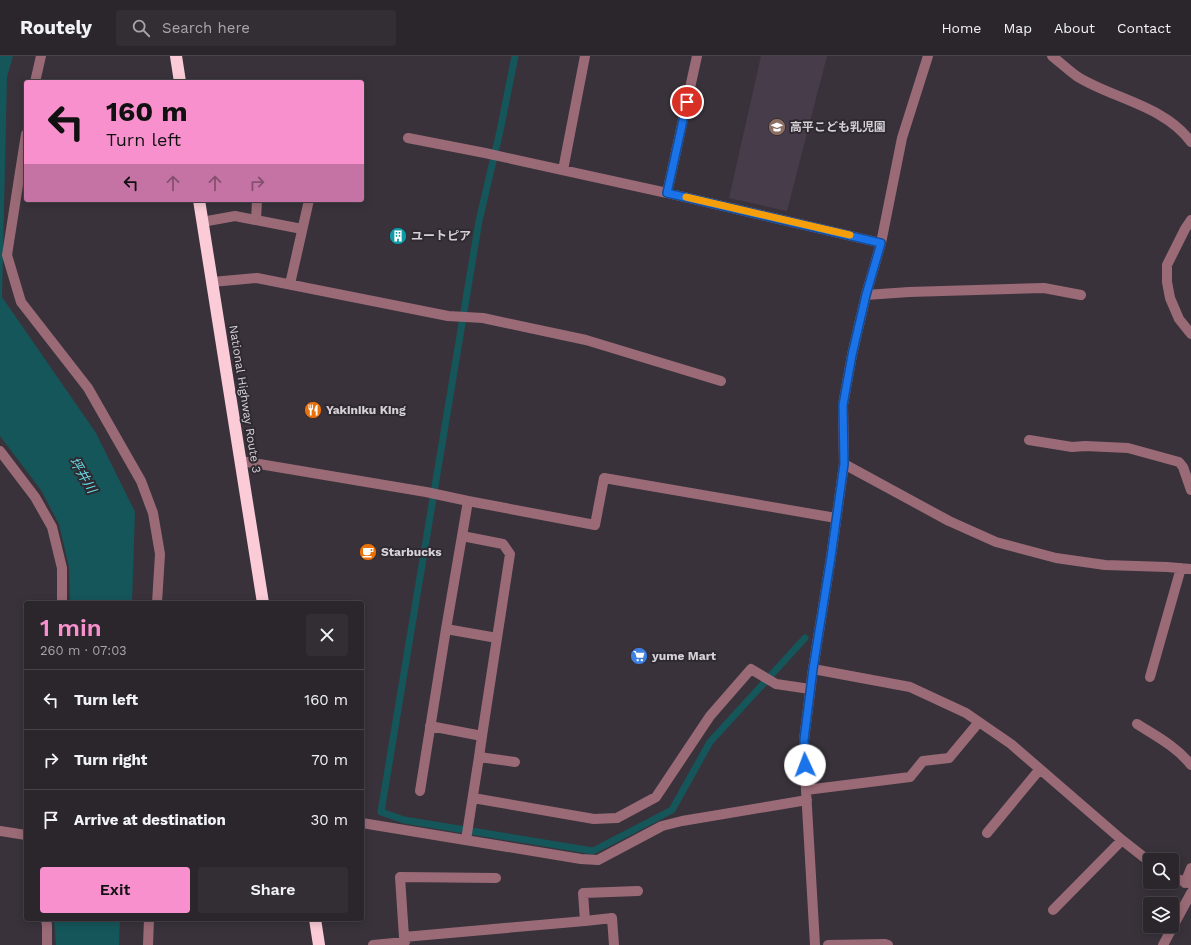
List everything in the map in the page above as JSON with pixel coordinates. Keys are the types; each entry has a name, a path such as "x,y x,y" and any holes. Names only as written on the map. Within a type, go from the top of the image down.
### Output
{"highway":[{"path":"176,56 180,80"},
{"name":"National Highway Route 3","path":"199,202 263,601"},
{"path":"315,921 319,945"}],"street":[{"path":"35,80 41,56"},
{"path":"563,170 585,56"},
{"path":"667,193 697,56"},
{"path":"815,945 804,740 810,689 844,464 843,405 852,355 866,295 881,243 902,138 928,56"},
{"path":"1052,56 1078,77 1161,115 1185,133 1191,142"},
{"path":"408,138 504,157 667,193 881,243"},
{"path":"24,147 7,254 21,302 88,388 141,481 154,513 160,554 158,601"},
{"path":"256,220 257,202"},
{"path":"290,284 308,202"},
{"path":"202,222 235,216 302,229"},
{"path":"1191,220 1167,265 1167,282 1170,298 1179,319 1191,334"},
{"path":"212,282 257,278 448,316 483,318 586,340 721,381"},
{"path":"866,295 909,292 1044,288 1081,295"},
{"path":"1029,440 1072,447 1085,446 1128,448 1179,462 1183,467 1191,490"},
{"path":"0,451 35,497 52,527 62,568 62,601"},
{"path":"241,461 426,492 595,525 604,478 836,518"},
{"path":"844,464 949,521 996,542 1056,558 1104,565 1186,569 1150,677"},
{"path":"420,791 468,501"},
{"path":"462,536 503,544 510,554 466,840"},
{"path":"446,629 497,638"},
{"path":"473,798 594,819 617,818 656,796 710,716 751,669 776,684 810,689"},
{"path":"813,669 910,687 966,713 1011,744 1143,856"},
{"path":"364,823 581,860 598,860 662,826 682,820 910,776 923,761 949,758 979,722"},
{"path":"1137,724 1183,755 1191,765"},
{"path":"430,726 482,736"},
{"path":"478,757 515,762"},
{"path":"987,833 1040,769"},
{"path":"0,831 24,835"},
{"path":"1053,910 1122,840"},
{"path":"1179,880 1188,884 1191,868"},
{"path":"405,941 400,877 496,878"},
{"path":"585,921 583,893 638,891"},
{"path":"1163,945 1191,893"},
{"path":"373,945 612,918 614,945"},
{"path":"46,921 47,945"},
{"path":"148,945 149,921"},
{"path":"828,945 888,945"}],"shaded area":[{"name":"高平こども乳児園","path":"761,56 827,56 787,211 729,198"}],"water":[{"name":"坪井川","path":"0,56 13,56 7,77 2,297 96,433 135,512 132,601 70,601 69,567 59,524 41,490 0,436"},
{"path":"54,921 120,921 119,945 56,945"}],"waterway":[{"path":"515,56 500,131 479,221 381,812 404,820 593,851 672,810 710,742 805,638"}],"slow traffic":[{"path":"686,197 850,235"}],"place":[{"name":"高平こども乳児園","path":"777,127"},
{"name":"ユートピア","path":"398,236"},
{"name":"Yakiniku King","path":"313,410"},
{"name":"Starbucks","path":"368,552"},
{"name":"yume Mart","path":"639,656"}],"route":[{"path":"687,102 667,193 881,243 866,295 852,355 843,405 844,464 813,669 804,740 805,765"}]}
